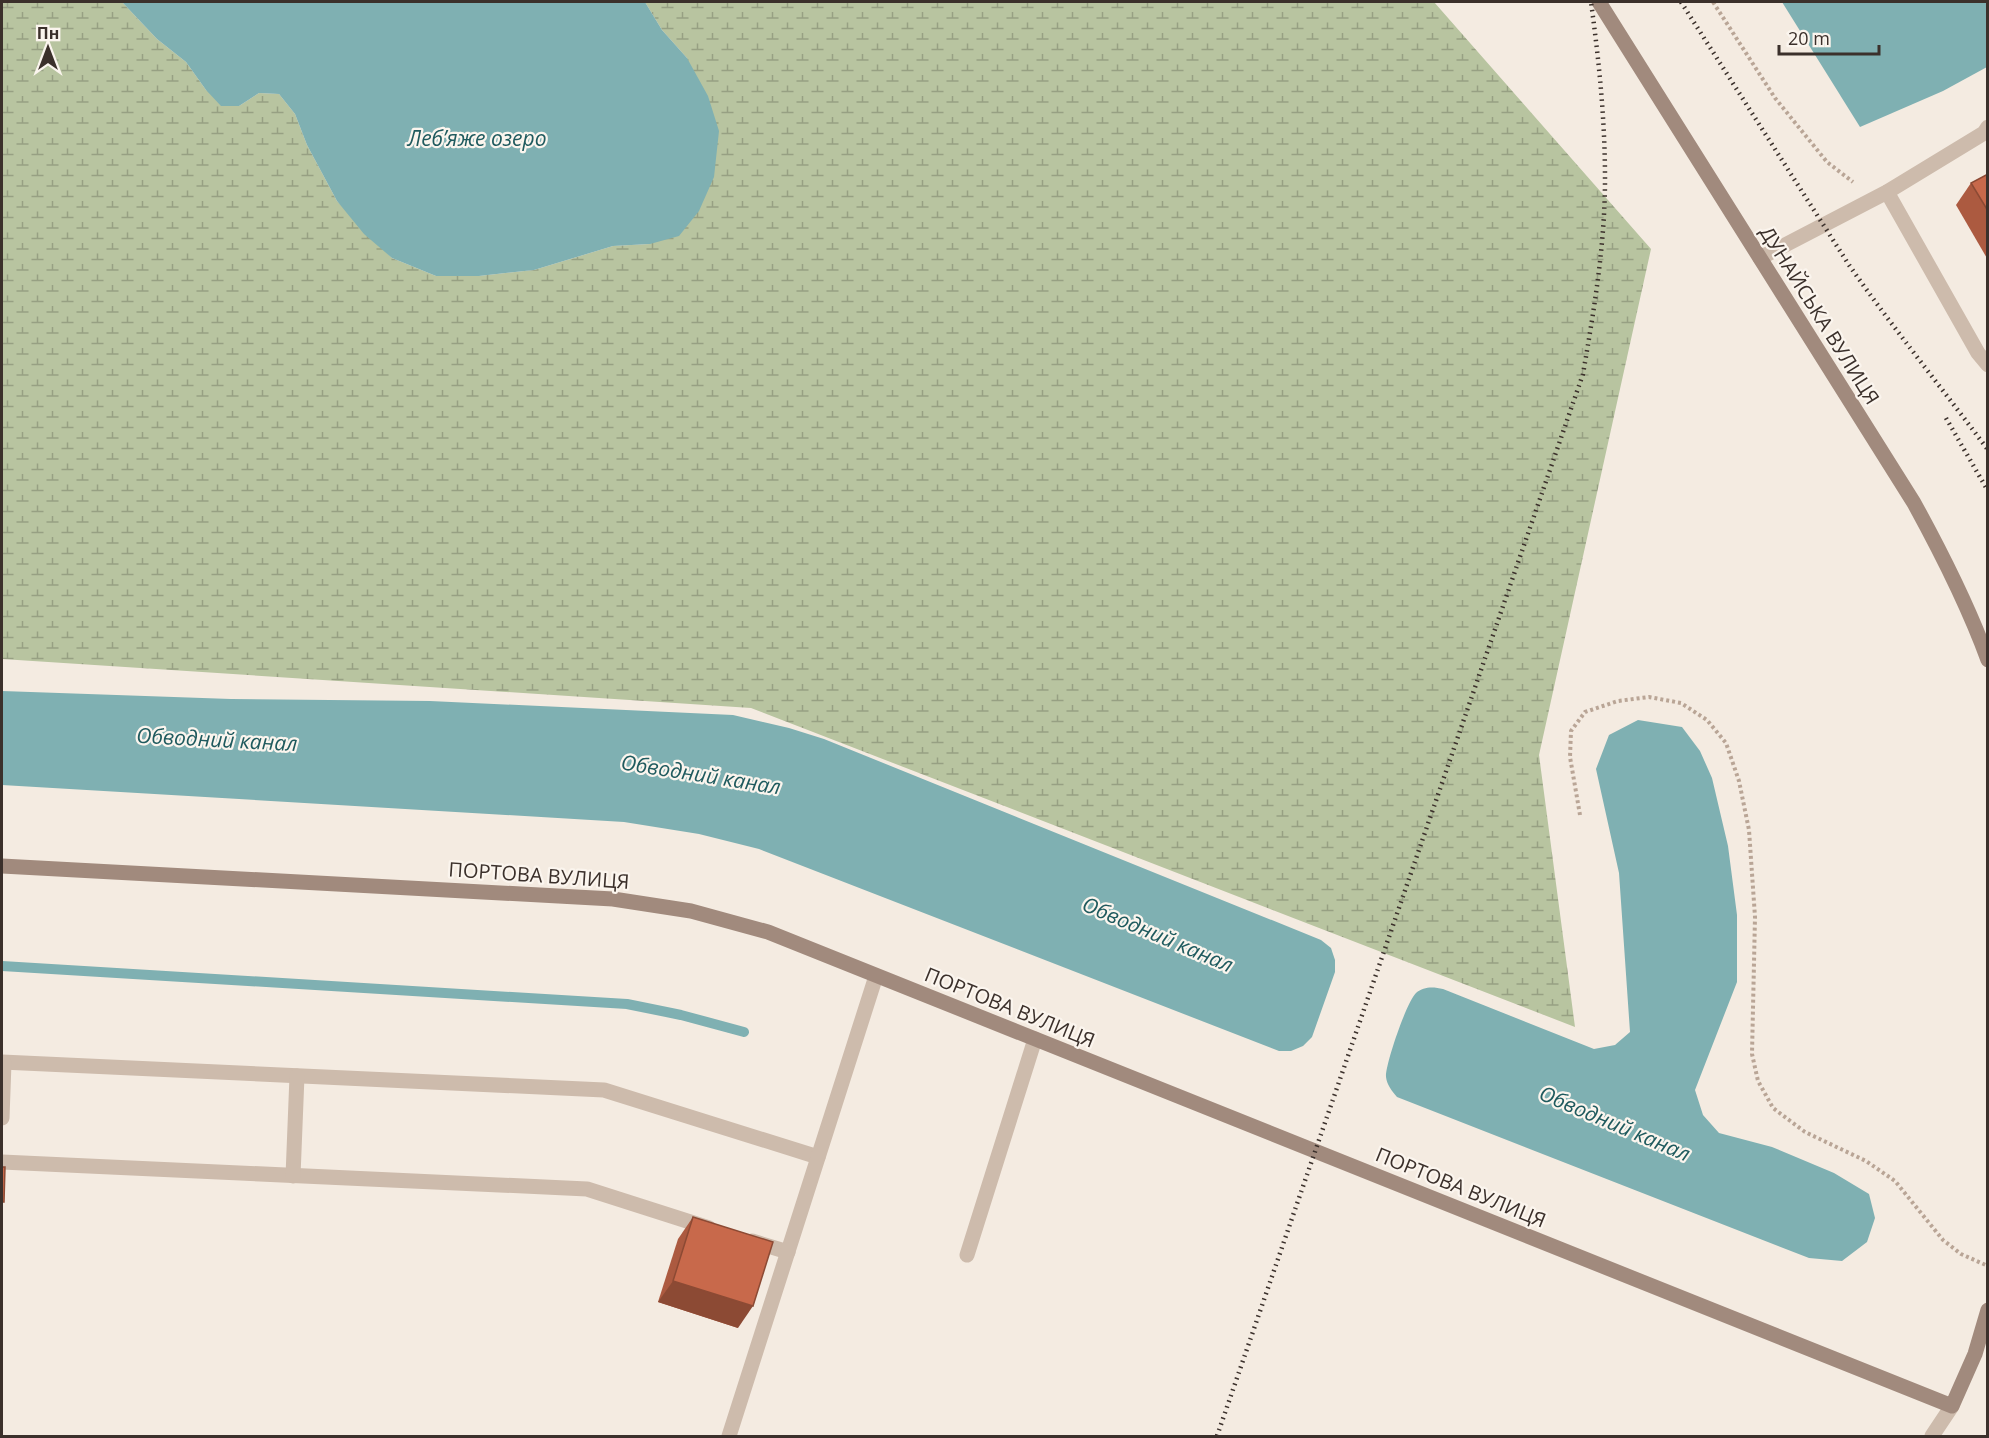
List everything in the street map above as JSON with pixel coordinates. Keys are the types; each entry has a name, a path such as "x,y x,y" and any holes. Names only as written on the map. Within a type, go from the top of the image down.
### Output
{"street":[{"name":"ДУНАЙСЬКА ВУЛИЦЯ","path":"1599,2 1914,503 1952,573 1988,660"},
{"path":"1760,258 1887,192 1986,133"},
{"path":"1887,192 1978,353 1988,365"},
{"name":"ПОРТОВА ВУЛИЦЯ","path":"2,866 613,899 691,910 768,932 1952,1406"},
{"path":"729,1437 876,976"},
{"path":"967,1255 1035,1039"},
{"path":"2,1118 3,1063 604,1090 818,1157"},
{"path":"293,1176 297,1076"},
{"path":"2,1162 586,1190 721,1231"},
{"path":"743,1238 788,1252"},
{"path":"1932,1437 1952,1406 1975,1354 1988,1310"}],"path":[{"path":"1713,2 1775,98 1827,162 1854,183 1887,192"},
{"path":"1580,815 1570,758 1571,731 1585,712 1618,701 1649,697 1681,703 1707,720 1726,743 1739,781 1749,830 1755,917 1752,1054 1758,1081 1773,1108 1805,1132 1866,1161 1895,1181 1943,1240 1961,1254 1988,1266"}],"green space":[{"path":"2,2 122,2 157,39 186,62 206,90 239,106 259,93 279,94 295,114 307,145 337,201 392,258 436,276 479,276 534,270 613,246 650,244 687,58 662,30 645,2 1434,2 1651,249 1539,755 1575,1027 751,708 2,659"}],"water":[{"name":"Леб’яже озеро","path":"122,2 645,2 662,30 687,58 708,96 719,131 714,177 699,211 679,236 650,244 613,246 534,270 479,276 436,276 392,258 364,234 337,201 307,145 295,114 279,94 259,93 239,106 221,106 186,62 157,39"},
{"path":"1782,2 1987,2 1987,67 1943,91 1860,127"},
{"name":"Обводний канал","path":"2,691 231,699 430,701 733,715 824,739 1321,940 1331,948 1335,960 1335,972 1312,1037 1303,1046 1291,1051 1279,1051 759,849 699,834 624,822 2,785"},
{"name":"Обводний канал","path":"1638,720 1682,727 1700,751 1712,778 1728,846 1737,915 1737,982 1695,1090 1703,1115 1719,1133 1772,1147 1834,1173 1869,1194 1875,1218 1867,1242 1842,1261 1809,1258 1397,1097 1387,1083 1389,1060 1402,1020 1412,998 1426,988 1443,989 1594,1049 1615,1045 1630,1032 1619,873 1596,769 1609,735"}],"building":[{"path":"1988,174 1988,211 1971,183"},
{"path":"2,1167 5,1167 4,1202 2,1202"},
{"path":"693,1217 773,1242 753,1306 673,1281"}],"waterway":[{"path":"2,966 627,1004 681,1015 744,1032"}],"railway":[{"path":"1217,1436 1583,374 1598,277 1605,204 1603,112 1591,2"},
{"path":"1681,2 1849,265 1988,450"},
{"path":"1946,418 1988,491"}]}
